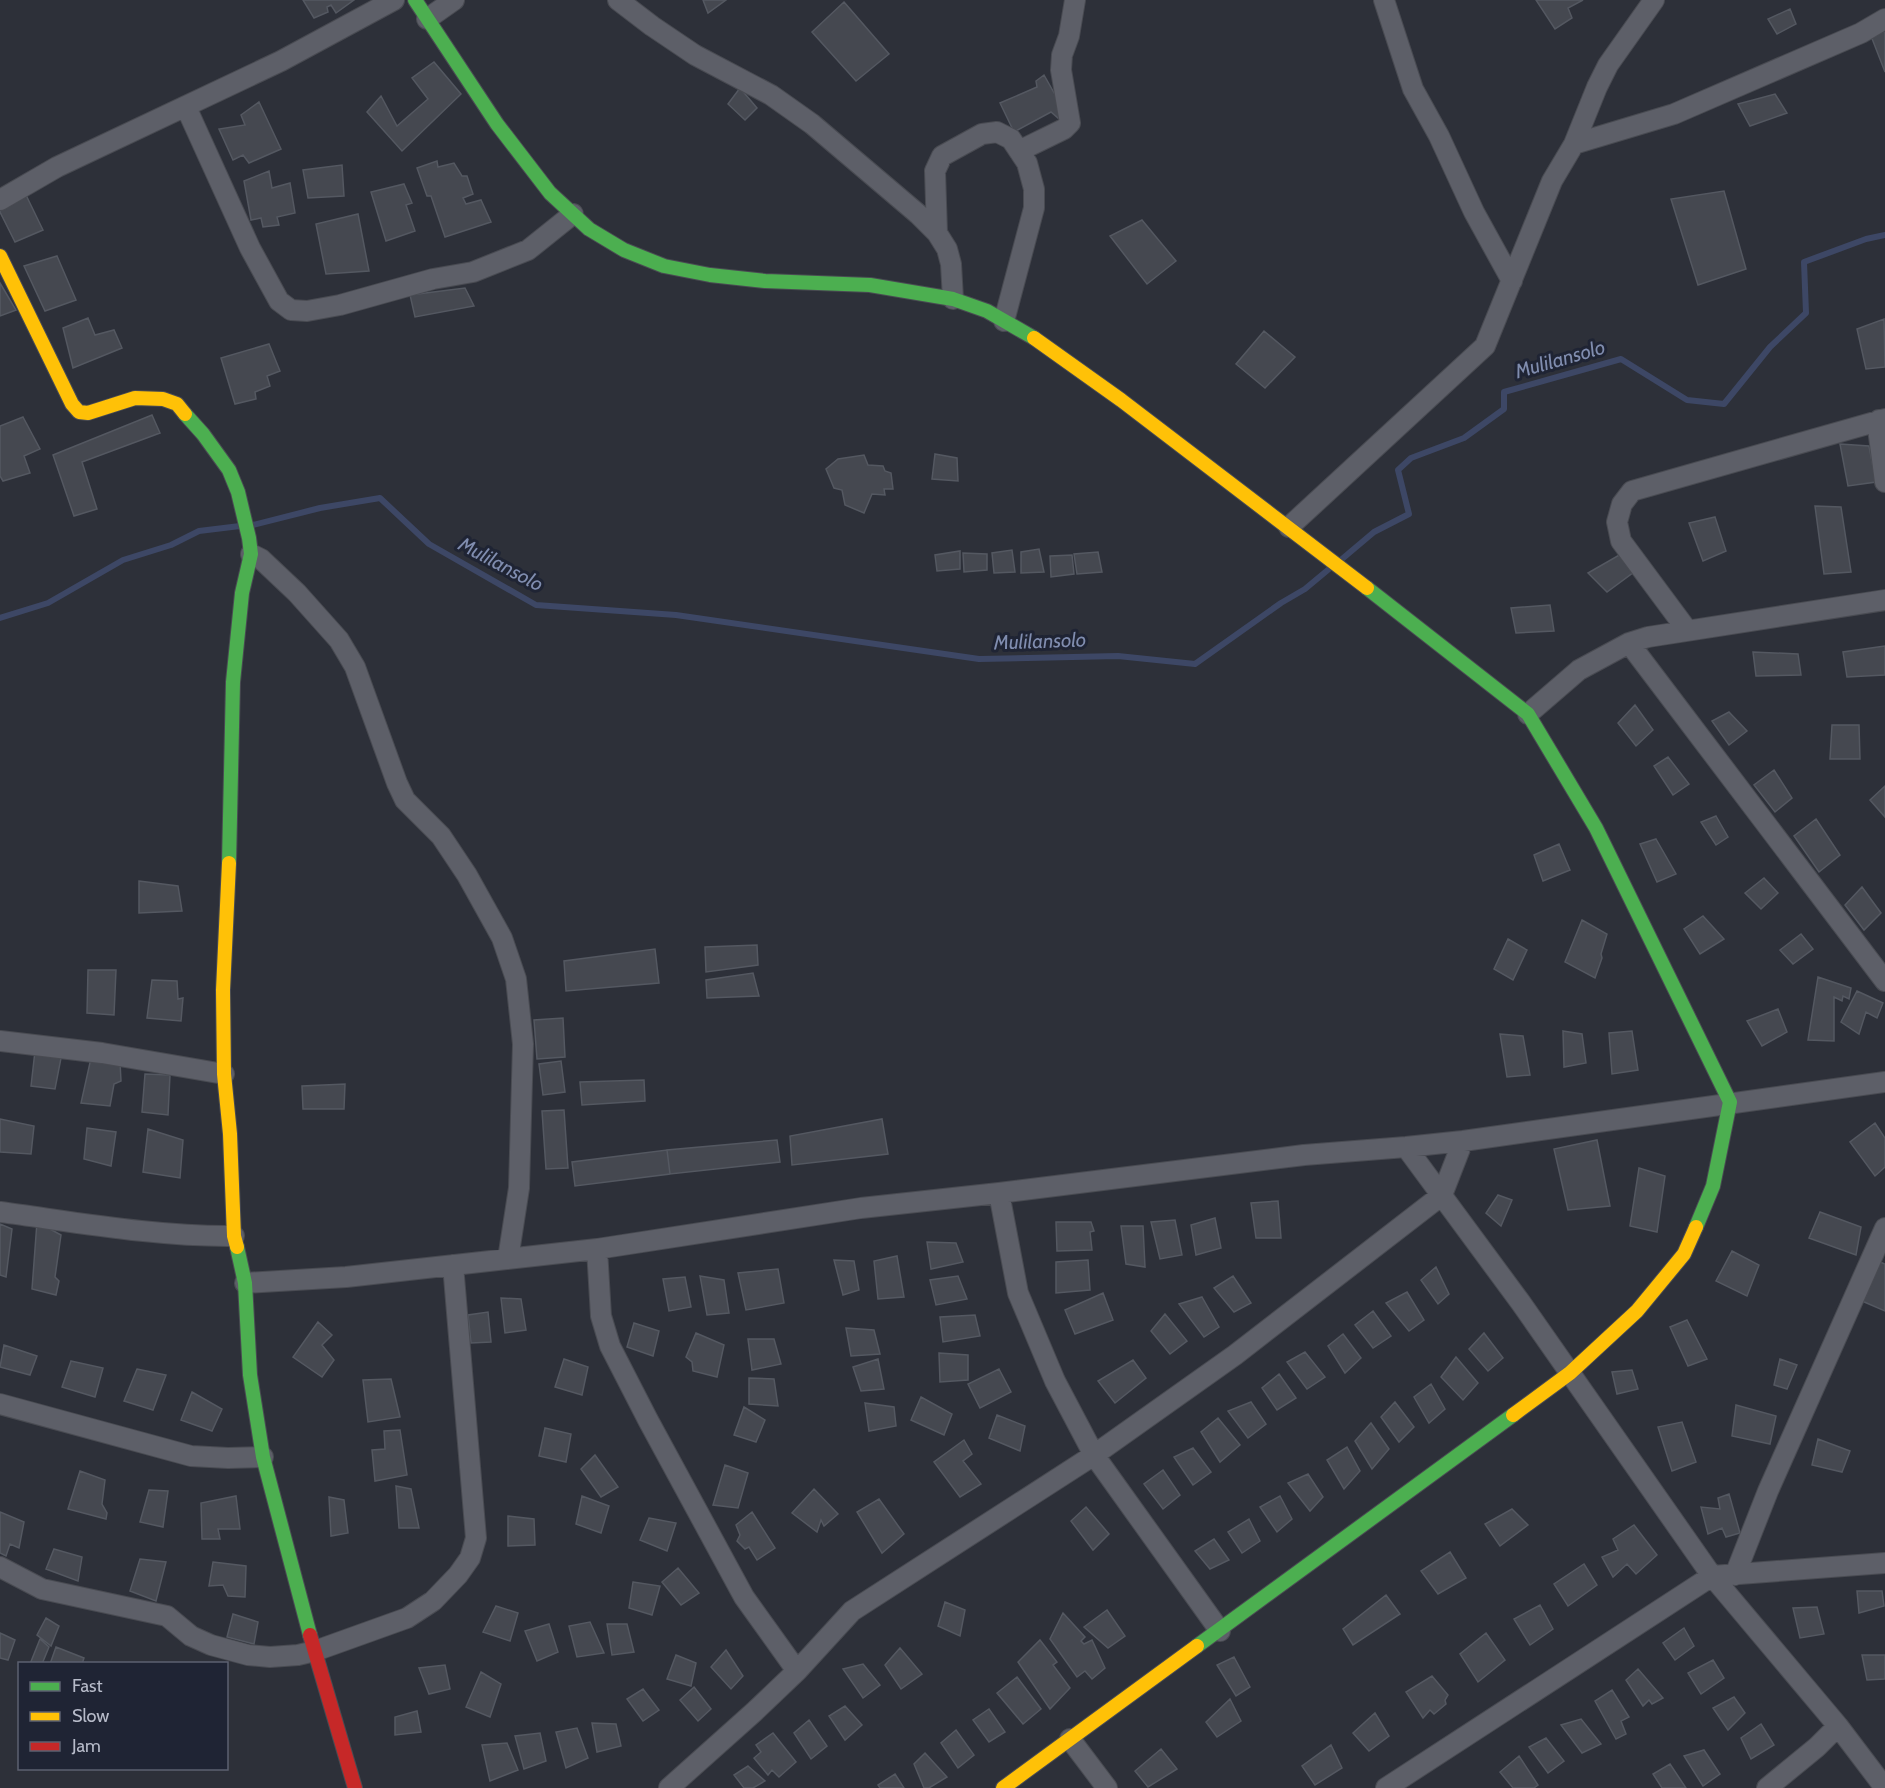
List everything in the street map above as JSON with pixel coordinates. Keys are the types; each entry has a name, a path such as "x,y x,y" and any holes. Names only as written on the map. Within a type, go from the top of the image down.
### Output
{"street":[{"path":"0,200 57,167 281,61 394,0"},
{"path":"415,0 497,124 550,194 589,229 624,250 664,266 710,275 754,280 870,285 954,298 987,311 1033,338 1121,400 1289,527 1527,714 1596,828 1730,1102 1713,1186 1684,1254 1637,1311 1570,1373 1003,1788"},
{"path":"427,19 454,0"},
{"path":"618,0 695,55 771,95 812,124 918,214 937,233 947,249 951,264 954,298"},
{"path":"1019,151 1064,129 1070,123 1061,70 1062,55 1069,36 1075,0"},
{"path":"1384,0 1413,90 1439,136 1474,212 1512,281"},
{"path":"1289,527 1485,346 1552,181 1574,144 1596,87 1608,65 1654,0"},
{"path":"1574,144 1674,114 1861,33 1885,19"},
{"path":"186,107 250,248 279,301 291,310 307,311 340,305 433,279 473,272 528,250 573,214"},
{"path":"937,233 935,171 942,156 982,134 997,132 1011,139 1027,163 1034,189 1034,208 1004,321"},
{"path":"0,256 72,404 80,412 88,413 135,398 163,399 177,404 203,434 229,470 238,492 245,521 250,546 242,593 233,682 228,892 223,990 224,1074 230,1134 234,1236 245,1283 250,1375 263,1457 315,1651 355,1788"},
{"path":"1687,630 1621,541 1617,522 1623,504 1632,491 1882,420 1879,436 1885,482"},
{"path":"250,546 297,593 339,640 355,667 405,800 441,836 467,875 502,938 516,979 523,1044 519,1188 508,1259"},
{"path":"1527,714 1580,670 1629,643 1687,630 1885,600"},
{"path":"1629,643 1885,981"},
{"path":"0,1041 102,1053 224,1074"},
{"path":"245,1283 346,1277 597,1249 861,1208 1304,1155 1463,1141 1885,1082"},
{"path":"669,1788 754,1712 852,1611 1094,1455 1235,1355 1442,1195 1463,1141"},
{"path":"1406,1147 1570,1373 1712,1576 1838,1726 1885,1788"},
{"path":"999,1193 1018,1293 1055,1381 1094,1455 1220,1631"},
{"path":"0,1212 158,1232 234,1236"},
{"path":"1735,1575 1768,1491 1885,1228"},
{"path":"597,1249 601,1316 610,1346 744,1598 796,1671"},
{"path":"0,1567 42,1589 167,1616 191,1636 210,1646 248,1655 270,1657 315,1651 407,1618 433,1601 458,1575 470,1558 476,1538 453,1265"},
{"path":"0,1404 191,1456 263,1457"},
{"path":"1386,1788 1712,1576 1885,1563"},
{"path":"1767,1788 1817,1747 1838,1726"},
{"path":"1070,1739 1107,1788"}],"building":[{"path":"303,0 354,0 336,13 331,5 327,7 328,12 314,18"},
{"path":"703,0 726,0 708,13"},
{"path":"1536,0 1583,0 1568,8 1572,18 1555,29"},
{"path":"844,2 889,54 856,81 812,32"},
{"path":"1790,9 1796,24 1777,34 1768,19"},
{"path":"1885,31 1885,72 1871,36"},
{"path":"434,62 461,94 402,151 367,112 381,96 397,126 428,99 412,78"},
{"path":"1044,75 1066,114 1058,118 1051,112 1014,132 1000,103 1037,87 1036,81"},
{"path":"740,88 757,108 745,120 728,104"},
{"path":"1775,94 1787,113 1750,126 1738,104"},
{"path":"259,102 281,149 249,163 243,155 233,160 219,129 245,125 241,115"},
{"path":"437,161 438,167 454,163 462,176 467,176 473,194 463,198 466,204 481,200 491,222 445,237 431,196 427,196 417,168"},
{"path":"342,165 344,196 308,198 303,170"},
{"path":"269,171 272,188 290,183 295,213 277,217 279,225 263,227 261,218 251,220 244,181"},
{"path":"404,184 412,203 406,205 415,231 386,241 371,192"},
{"path":"1724,191 1746,269 1698,285 1671,199"},
{"path":"25,193 43,230 15,242 0,212 0,204"},
{"path":"358,214 369,271 326,274 316,224"},
{"path":"1142,220 1176,261 1147,284 1110,236"},
{"path":"57,256 76,300 45,311 24,266"},
{"path":"0,283 16,310 0,316"},
{"path":"465,288 474,306 415,317 410,295"},
{"path":"88,318 95,335 114,330 122,348 73,368 63,328"},
{"path":"1884,319 1885,367 1866,369 1857,329"},
{"path":"1264,331 1295,357 1265,388 1236,364"},
{"path":"269,344 280,371 267,376 270,386 255,392 256,399 235,404 221,358"},
{"path":"152,415 160,433 82,462 97,509 74,516 53,455"},
{"path":"23,417 40,449 24,456 30,473 3,481 0,476 0,426"},
{"path":"1840,444 1869,446 1876,482 1848,486"},
{"path":"935,454 957,458 958,481 932,479"},
{"path":"864,455 868,465 883,466 885,471 891,473 893,489 884,489 885,495 872,494 864,513 845,505 842,490 834,488 826,469 838,459"},
{"path":"1815,506 1841,507 1851,572 1824,574"},
{"path":"1715,517 1726,551 1703,561 1689,523"},
{"path":"1039,549 1044,572 1021,573 1021,552"},
{"path":"1012,550 1015,572 994,573 992,553"},
{"path":"960,551 960,569 937,571 935,555"},
{"path":"1098,552 1102,572 1077,574 1074,554"},
{"path":"963,553 987,554 987,570 964,572"},
{"path":"1621,554 1634,572 1607,592 1588,573"},
{"path":"1072,555 1074,574 1051,577 1050,556"},
{"path":"1550,605 1554,631 1516,633 1511,608"},
{"path":"1885,646 1885,675 1847,677 1843,652"},
{"path":"1753,652 1798,654 1801,675 1756,676"},
{"path":"1635,705 1653,730 1636,746 1618,723"},
{"path":"1729,712 1747,731 1729,745 1712,721"},
{"path":"1832,725 1859,725 1860,759 1830,759"},
{"path":"1668,757 1689,784 1673,795 1654,766"},
{"path":"1774,770 1792,798 1775,812 1754,785"},
{"path":"1885,786 1885,817 1870,800"},
{"path":"1716,816 1728,837 1716,845 1701,822"},
{"path":"1816,819 1840,855 1819,872 1794,836"},
{"path":"1656,839 1676,874 1657,882 1640,844"},
{"path":"1559,844 1570,870 1543,881 1534,855"},
{"path":"1764,878 1778,893 1761,909 1745,893"},
{"path":"139,881 178,886 182,911 139,913"},
{"path":"1862,887 1881,913 1864,930 1845,905"},
{"path":"1703,916 1724,939 1700,954 1684,929"},
{"path":"1582,920 1607,934 1595,978 1565,962"},
{"path":"1801,934 1813,949 1793,964 1780,950"},
{"path":"1508,939 1527,950 1513,980 1494,969"},
{"path":"757,945 758,965 706,972 705,947"},
{"path":"655,949 659,983 566,991 564,961"},
{"path":"88,970 116,970 114,1015 87,1013"},
{"path":"753,973 759,996 707,998 706,980"},
{"path":"1818,977 1851,988 1849,999 1843,996 1842,1001 1834,997 1834,1041 1808,1040"},
{"path":"152,980 177,981 178,999 183,998 181,1021 147,1018"},
{"path":"1857,991 1883,1003 1877,1018 1866,1012 1859,1034 1841,1022"},
{"path":"1778,1009 1787,1032 1762,1046 1747,1021"},
{"path":"563,1018 565,1057 537,1059 534,1020"},
{"path":"1563,1031 1582,1034 1586,1063 1564,1067"},
{"path":"1632,1031 1638,1070 1612,1074 1609,1033"},
{"path":"1500,1034 1523,1036 1530,1075 1507,1077"},
{"path":"35,1051 62,1053 55,1089 31,1086"},
{"path":"91,1058 120,1062 121,1081 114,1084 110,1106 81,1103"},
{"path":"561,1061 565,1092 543,1095 539,1064"},
{"path":"145,1074 170,1075 168,1115 142,1112"},
{"path":"644,1080 645,1101 582,1105 580,1082"},
{"path":"345,1084 344,1109 303,1109 302,1086"},
{"path":"564,1110 568,1168 546,1169 542,1111"},
{"path":"0,1119 34,1126 31,1154 0,1152"},
{"path":"882,1119 888,1154 792,1165 790,1136"},
{"path":"1875,1123 1885,1138 1885,1167 1875,1176 1850,1142"},
{"path":"87,1128 116,1132 111,1166 84,1159"},
{"path":"148,1129 183,1140 180,1178 143,1172"},
{"path":"777,1140 780,1162 670,1174 667,1150"},
{"path":"1597,1140 1610,1206 1568,1210 1554,1149"},
{"path":"667,1150 670,1174 575,1186 572,1162"},
{"path":"1639,1168 1665,1176 1657,1232 1630,1226"},
{"path":"1498,1195 1512,1200 1501,1226 1486,1213"},
{"path":"1278,1201 1281,1238 1256,1238 1251,1203"},
{"path":"1820,1212 1861,1227 1856,1255 1809,1238"},
{"path":"1215,1218 1221,1248 1196,1255 1191,1225"},
{"path":"1175,1220 1182,1255 1160,1259 1151,1222"},
{"path":"37,1222 61,1235 55,1277 59,1281 56,1295 32,1289"},
{"path":"1056,1222 1091,1222 1094,1231 1090,1232 1092,1250 1057,1251"},
{"path":"0,1224 12,1229 6,1277 0,1275"},
{"path":"1121,1226 1143,1226 1145,1267 1126,1264"},
{"path":"927,1242 956,1243 963,1262 931,1269"},
{"path":"1732,1251 1759,1265 1747,1296 1716,1281"},
{"path":"897,1256 904,1297 878,1299 874,1261"},
{"path":"834,1260 854,1261 859,1290 843,1295"},
{"path":"1088,1260 1090,1290 1056,1293 1056,1262"},
{"path":"1880,1262 1885,1264 1885,1311 1862,1301"},
{"path":"1436,1267 1449,1294 1438,1304 1421,1280"},
{"path":"778,1269 784,1303 746,1310 738,1273"},
{"path":"700,1276 724,1280 729,1313 707,1315"},
{"path":"958,1276 967,1299 936,1305 930,1280"},
{"path":"1233,1276 1251,1303 1234,1312 1214,1288"},
{"path":"685,1277 691,1307 669,1311 663,1279"},
{"path":"1407,1292 1424,1320 1409,1331 1386,1303"},
{"path":"1103,1293 1113,1320 1075,1334 1065,1310"},
{"path":"1202,1297 1219,1327 1204,1337 1179,1304"},
{"path":"501,1298 521,1299 526,1330 505,1333"},
{"path":"1373,1311 1391,1336 1373,1348 1355,1325"},
{"path":"488,1312 491,1342 471,1343 468,1315"},
{"path":"1165,1314 1187,1341 1170,1354 1151,1331"},
{"path":"975,1315 980,1336 943,1342 940,1317"},
{"path":"1687,1320 1707,1359 1688,1366 1670,1327"},
{"path":"318,1322 332,1335 322,1345 334,1360 322,1377 293,1357"},
{"path":"634,1323 659,1331 653,1356 627,1347"},
{"path":"846,1328 874,1330 880,1354 851,1356"},
{"path":"696,1333 724,1345 717,1377 693,1371 692,1362 686,1357"},
{"path":"1484,1333 1503,1358 1488,1371 1469,1349"},
{"path":"1343,1334 1361,1358 1345,1373 1328,1346"},
{"path":"748,1339 774,1339 781,1364 752,1370"},
{"path":"4,1345 37,1356 30,1375 0,1367"},
{"path":"1305,1352 1325,1377 1307,1389 1287,1362"},
{"path":"939,1353 968,1355 968,1380 940,1382"},
{"path":"1456,1357 1478,1383 1463,1400 1441,1377"},
{"path":"564,1359 588,1367 582,1395 555,1387"},
{"path":"878,1359 884,1389 861,1391 853,1367"},
{"path":"1780,1359 1797,1365 1787,1389 1774,1385"},
{"path":"1133,1360 1146,1378 1115,1403 1098,1381"},
{"path":"71,1361 103,1368 95,1397 62,1387"},
{"path":"137,1369 166,1375 153,1410 124,1401"},
{"path":"999,1369 1011,1392 980,1408 968,1384"},
{"path":"1632,1370 1638,1389 1617,1394 1612,1372"},
{"path":"1279,1374 1296,1398 1277,1410 1262,1388"},
{"path":"749,1378 774,1379 778,1406 749,1404"},
{"path":"391,1379 400,1417 368,1422 363,1380"},
{"path":"1431,1384 1445,1409 1429,1423 1414,1397"},
{"path":"192,1392 222,1409 212,1431 181,1420"},
{"path":"921,1397 952,1414 944,1435 911,1420"},
{"path":"1251,1402 1266,1424 1248,1438 1228,1411"},
{"path":"1395,1402 1414,1427 1399,1442 1381,1417"},
{"path":"865,1403 894,1407 896,1426 869,1431"},
{"path":"1736,1405 1776,1416 1770,1444 1732,1436"},
{"path":"744,1407 765,1420 756,1442 734,1435"},
{"path":"997,1415 1025,1426 1020,1451 989,1438"},
{"path":"1218,1418 1240,1445 1220,1462 1201,1432"},
{"path":"1682,1422 1696,1462 1672,1471 1658,1427"},
{"path":"1371,1423 1389,1449 1372,1469 1355,1441"},
{"path":"545,1428 571,1434 566,1462 539,1456"},
{"path":"400,1430 407,1475 375,1481 372,1450 385,1449 384,1431"},
{"path":"1818,1439 1850,1451 1842,1472 1812,1465"},
{"path":"964,1440 972,1454 963,1461 981,1484 960,1497 934,1462"},
{"path":"1347,1447 1360,1471 1344,1489 1327,1460"},
{"path":"1193,1448 1211,1472 1193,1485 1174,1457"},
{"path":"595,1455 618,1487 601,1497 581,1469"},
{"path":"725,1465 748,1473 738,1508 713,1505"},
{"path":"1163,1470 1180,1495 1163,1509 1144,1484"},
{"path":"80,1471 105,1480 102,1504 107,1513 106,1519 68,1509"},
{"path":"1308,1474 1323,1497 1310,1511 1288,1483"},
{"path":"396,1486 411,1489 419,1528 399,1528"},
{"path":"814,1489 838,1514 824,1526 821,1520 817,1532 792,1513"},
{"path":"149,1490 168,1491 163,1527 140,1522"},
{"path":"1729,1494 1740,1533 1726,1537 1722,1528 1708,1534 1701,1507 1720,1509 1718,1498"},
{"path":"236,1496 240,1529 218,1529 220,1539 202,1539 201,1503"},
{"path":"582,1496 609,1506 601,1533 576,1524"},
{"path":"1280,1496 1292,1519 1277,1532 1260,1507"},
{"path":"329,1497 344,1500 348,1533 331,1536"},
{"path":"879,1499 904,1534 882,1553 857,1512"},
{"path":"1086,1507 1109,1534 1093,1550 1071,1521"},
{"path":"1512,1509 1528,1525 1500,1546 1485,1524"},
{"path":"0,1512 24,1522 19,1548 10,1544 6,1556 0,1553"},
{"path":"752,1512 775,1548 757,1560 749,1547 745,1549 737,1541 740,1535 736,1525"},
{"path":"508,1516 534,1519 535,1545 508,1546"},
{"path":"649,1518 676,1523 667,1551 640,1540"},
{"path":"1249,1519 1260,1541 1242,1553 1228,1532"},
{"path":"1634,1525 1657,1555 1636,1574 1627,1564 1613,1577 1602,1557 1618,1550 1613,1539"},
{"path":"1214,1539 1229,1560 1210,1569 1195,1551"},
{"path":"54,1549 82,1557 78,1581 46,1569"},
{"path":"1450,1552 1466,1578 1438,1594 1421,1571"},
{"path":"140,1559 166,1562 156,1601 130,1591"},
{"path":"213,1562 246,1566 245,1597 228,1596 223,1585 209,1586"},
{"path":"1584,1564 1597,1585 1568,1606 1554,1584"},
{"path":"678,1568 699,1593 681,1605 662,1582"},
{"path":"633,1582 660,1586 652,1615 629,1608"},
{"path":"1857,1591 1882,1591 1884,1606 1859,1613"},
{"path":"1386,1595 1400,1614 1353,1645 1343,1629"},
{"path":"945,1602 965,1610 960,1636 938,1626"},
{"path":"1540,1605 1553,1629 1530,1645 1514,1619"},
{"path":"496,1606 518,1613 510,1641 483,1632"},
{"path":"1817,1607 1824,1634 1800,1638 1793,1608"},
{"path":"1107,1610 1125,1636 1108,1648 1084,1627"},
{"path":"1063,1613 1085,1637 1081,1641 1084,1644 1092,1640 1105,1668 1092,1679 1085,1671 1077,1677 1050,1639"},
{"path":"233,1614 258,1622 254,1644 227,1637"},
{"path":"46,1618 59,1626 51,1646 37,1635"},
{"path":"590,1622 604,1653 577,1657 569,1626"},
{"path":"549,1624 558,1652 537,1661 525,1631"},
{"path":"607,1624 627,1624 634,1652 612,1655"},
{"path":"1684,1628 1694,1646 1675,1660 1663,1643"},
{"path":"0,1633 15,1640 8,1660 0,1658"},
{"path":"1486,1633 1505,1660 1478,1682 1460,1654"},
{"path":"40,1639 49,1647 43,1662 31,1662"},
{"path":"1040,1640 1057,1662 1053,1665 1070,1688 1050,1709 1018,1662"},
{"path":"56,1647 84,1658 83,1662 51,1662"},
{"path":"900,1648 922,1674 901,1689 885,1665"},
{"path":"726,1650 743,1676 731,1689 711,1667"},
{"path":"676,1655 696,1663 691,1686 667,1679"},
{"path":"1862,1655 1885,1655 1885,1679 1867,1680"},
{"path":"1234,1657 1250,1687 1236,1696 1217,1665"},
{"path":"1713,1660 1724,1678 1701,1694 1688,1673"},
{"path":"863,1664 880,1685 863,1698 843,1669"},
{"path":"445,1665 450,1689 429,1694 419,1668"},
{"path":"1638,1669 1663,1698 1652,1704 1649,1700 1643,1706 1626,1680"},
{"path":"481,1672 501,1684 490,1717 466,1707"},
{"path":"1432,1676 1448,1695 1445,1700 1446,1704 1434,1714 1430,1710 1423,1718 1406,1692"},
{"path":"1017,1677 1041,1709 1023,1724 997,1693"},
{"path":"694,1687 711,1709 698,1721 680,1700"},
{"path":"643,1689 659,1710 643,1721 627,1699"},
{"path":"1612,1690 1629,1717 1621,1721 1626,1734 1616,1739 1595,1701"},
{"path":"1734,1697 1745,1713 1728,1730 1713,1708"},
{"path":"1230,1699 1241,1721 1217,1737 1206,1722"},
{"path":"845,1706 862,1725 845,1740 829,1716"},
{"path":"989,1709 1005,1732 989,1742 973,1720"},
{"path":"417,1711 421,1732 395,1735 395,1717"},
{"path":"1375,1713 1389,1736 1369,1751 1353,1733"},
{"path":"1581,1719 1601,1744 1582,1753 1561,1725"},
{"path":"809,1720 827,1746 811,1759 794,1733"},
{"path":"592,1723 616,1724 621,1746 597,1752"},
{"path":"1761,1724 1774,1745 1751,1759 1741,1738"},
{"path":"577,1728 588,1758 566,1768 556,1732"},
{"path":"956,1730 974,1755 958,1768 941,1743"},
{"path":"540,1733 546,1761 524,1769 515,1736"},
{"path":"773,1733 796,1762 779,1777 772,1770 768,1775 754,1758 761,1752 756,1745"},
{"path":"1546,1738 1564,1761 1548,1773 1529,1747"},
{"path":"507,1743 518,1770 490,1781 482,1745"},
{"path":"1331,1745 1342,1768 1315,1785 1302,1766"},
{"path":"1161,1749 1177,1769 1148,1787 1135,1771"},
{"path":"1704,1750 1720,1774 1703,1786 1684,1756"},
{"path":"925,1753 947,1777 929,1788 924,1788 914,1764"},
{"path":"1519,1756 1538,1785 1534,1788 1513,1788 1500,1772"},
{"path":"1670,1764 1686,1788 1662,1788 1653,1774"},
{"path":"748,1766 765,1781 753,1788 744,1788 734,1775"},
{"path":"895,1774 904,1788 880,1788 878,1785"}],"waterway":[{"name":"Mulilansolo","path":"1342,559 1374,532 1409,514 1398,470 1411,458 1464,438 1504,409 1504,392 1621,359 1687,400 1724,404 1770,347 1806,313 1804,262 1866,239 1885,235"},
{"name":"Mulilansolo","path":"253,525 320,508 380,498 429,544 536,605 676,615 979,659 1118,656 1195,664 1281,603 1305,589 1329,569"},
{"name":"Mulilansolo","path":"0,618 48,603 123,560 171,545 199,531 240,526"}],"traffic: fast":[{"path":"415,0 497,124 550,193 589,229 624,250 664,266 710,275 765,281 870,285 953,299 987,311 1034,338"},
{"path":"185,414 229,470 238,492 251,554 242,593 233,682 229,863"},
{"path":"1367,588 1528,714 1596,828 1730,1102 1713,1186 1696,1227"},
{"path":"237,1247 245,1283 250,1375 263,1457 310,1635"},
{"path":"1197,1646 1513,1415"}],"traffic: slow":[{"path":"0,256 72,404 79,412 88,413 135,398 163,399 177,404 185,414"},
{"path":"1034,338 1121,400 1367,588"},
{"path":"229,863 223,990 224,1074 230,1134 234,1236 237,1247"},
{"path":"1513,1415 1570,1373 1637,1311 1684,1254 1696,1227"},
{"path":"1003,1788 1197,1646"}],"traffic: jam":[{"path":"310,1635 355,1788"}]}
